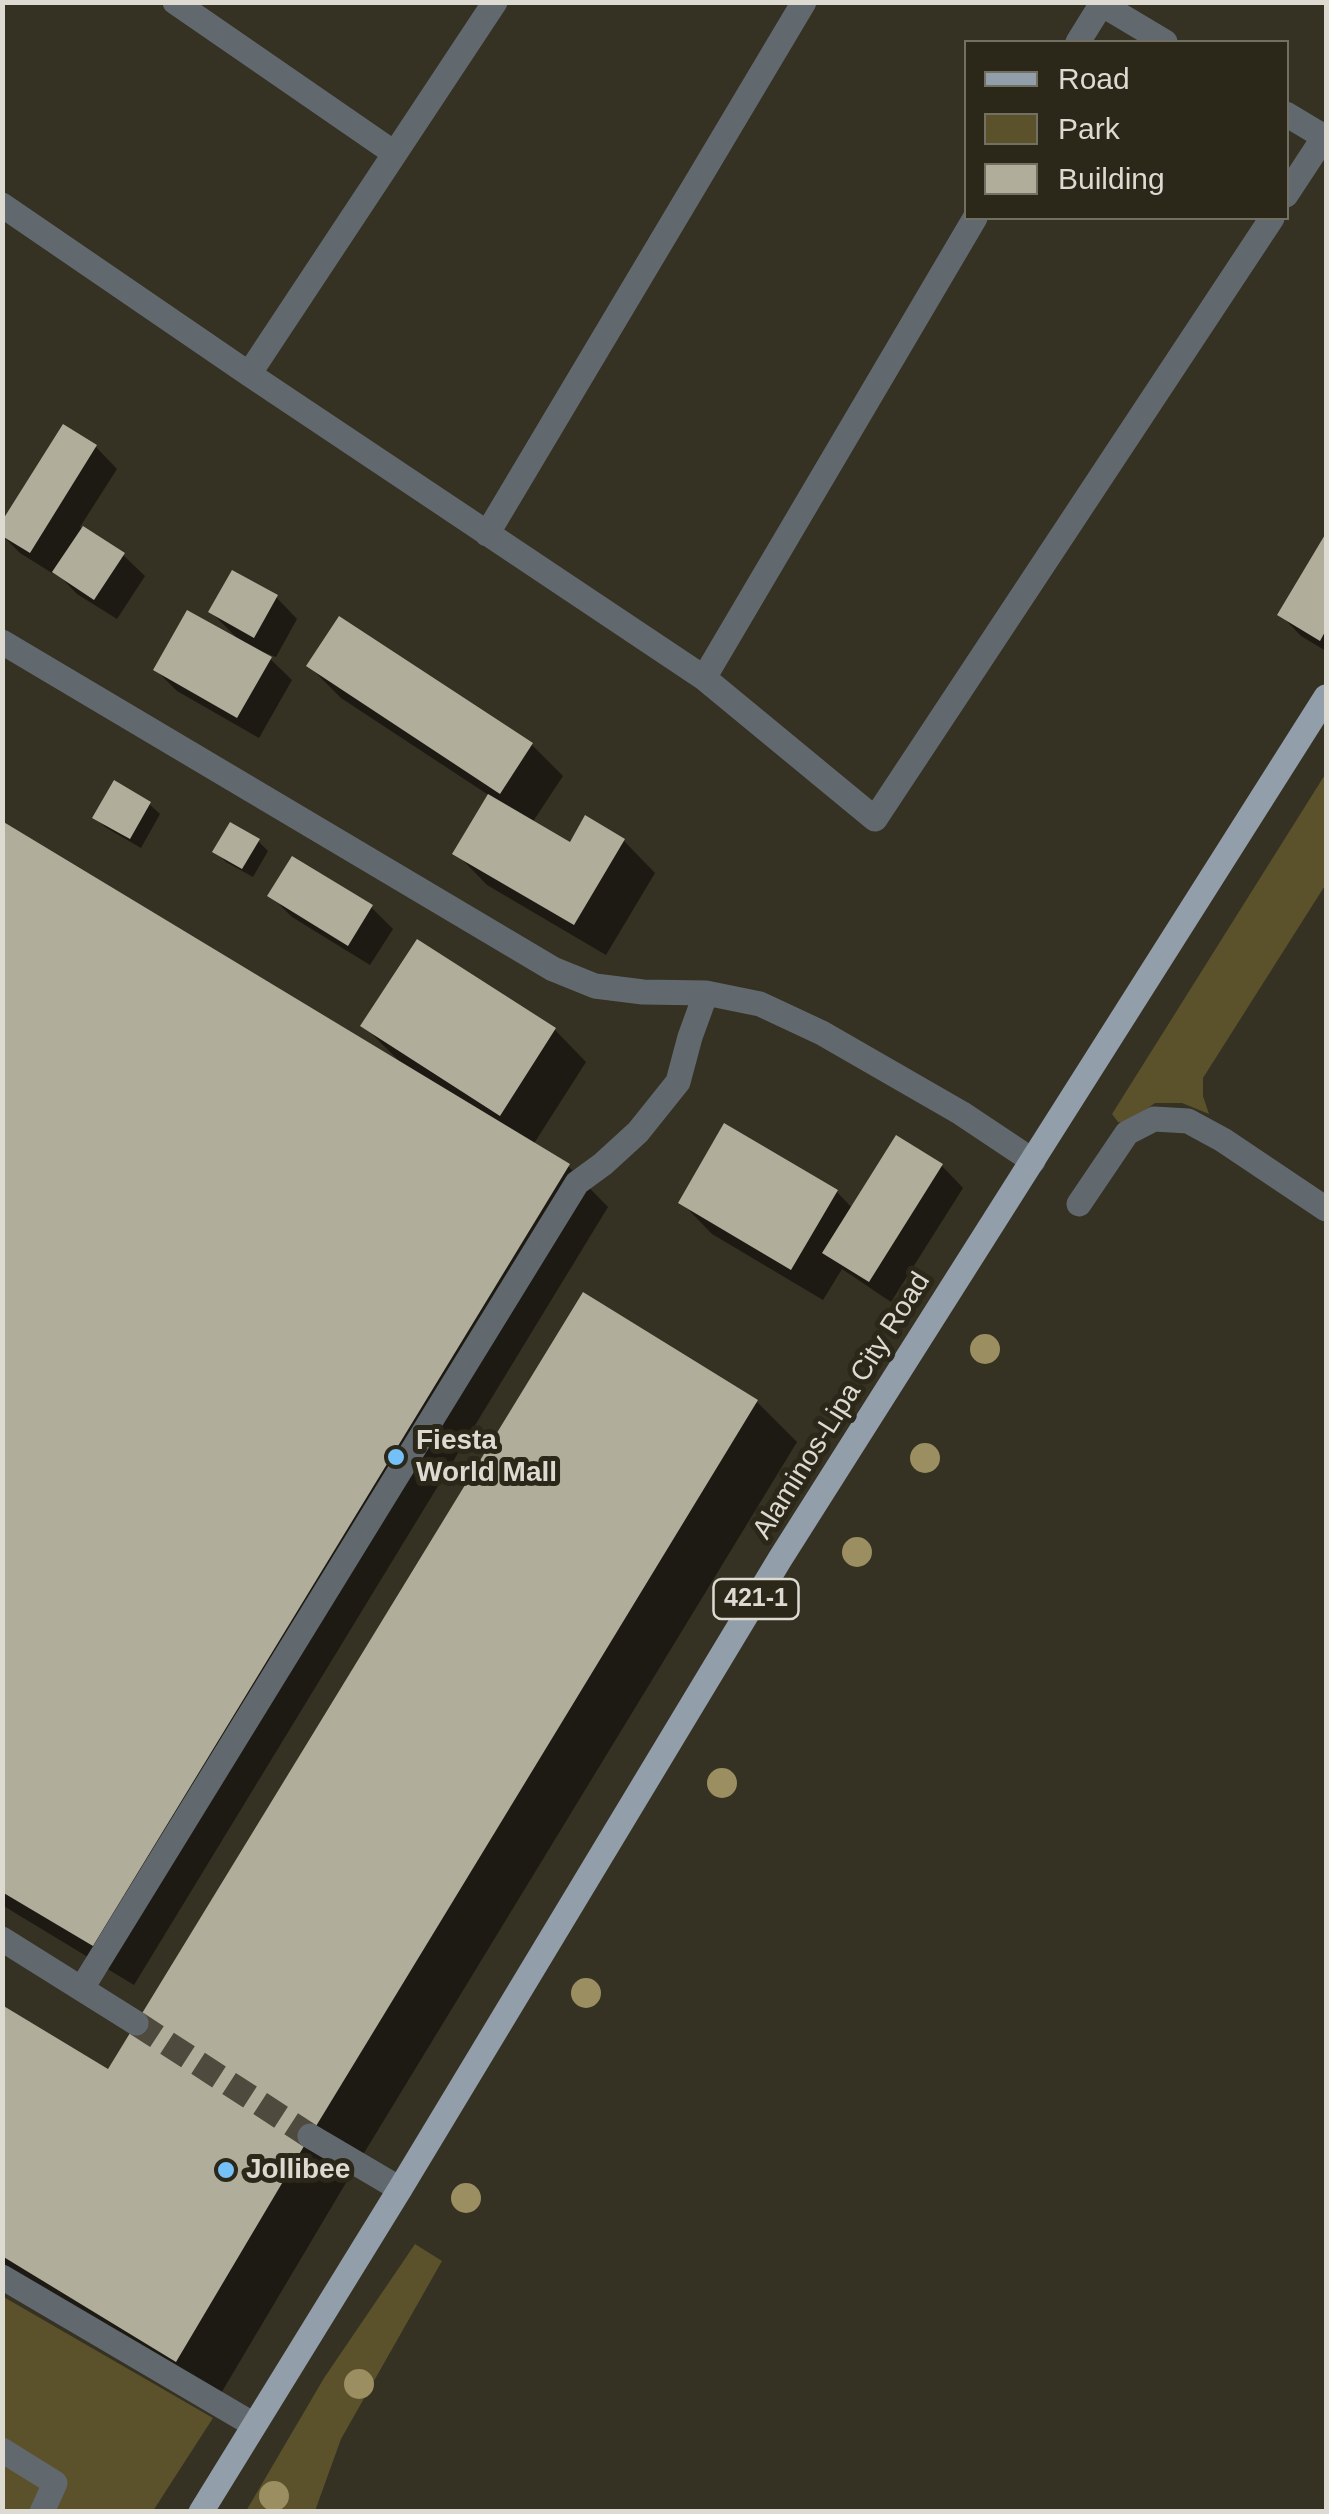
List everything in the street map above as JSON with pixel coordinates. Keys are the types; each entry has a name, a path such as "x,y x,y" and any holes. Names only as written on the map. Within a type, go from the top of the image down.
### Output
{"main road":[{"name":"Alaminos-Lipa City Road","path":"201,2512 780,1560 1326,697"}],"street":[{"path":"174,2 394,154"},
{"path":"250,374 496,2"},
{"path":"487,534 804,2"},
{"path":"1079,40 1099,4 1162,40"},
{"path":"1289,116 1326,136 1289,191"},
{"path":"2,205 704,678 875,818 1271,220"},
{"path":"704,678 975,220"},
{"path":"2,642 553,969 595,986 642,992 706,993 760,1004 822,1033 1033,1161"},
{"path":"82,1988 577,1183 638,1132 678,1082 706,993"},
{"path":"1079,1204 1127,1133 1154,1119 1188,1122 1223,1140 1326,1209"},
{"path":"2,1939 136,2023"},
{"path":"310,2136 400,2190"},
{"path":"2,2277 254,2425"},
{"path":"2,2450 55,2483 42,2512"}],"green space":[{"path":"1326,773 1326,884 1203,1078 1209,1114 1182,1103 1155,1103 1126,1124 1118,1122 1112,1114"},
{"path":"415,2244 442,2261 341,2439 315,2511 246,2511 324,2378"},
{"path":"2,2296 213,2418 153,2511 3,2511"}],"building":[{"path":"63,424 97,445 30,553 2,536 2,521"},
{"path":"83,526 125,553 94,600 52,572"},
{"path":"1326,533 1326,630 1320,641 1277,615"},
{"path":"232,570 278,595 254,638 208,612"},
{"path":"187,610 272,657 237,718 153,670"},
{"path":"339,616 533,743 500,794 306,666"},
{"path":"114,780 151,802 130,839 92,818"},
{"path":"488,794 570,842 585,815 625,839 574,925 452,854"},
{"path":"2,821 570,1164 93,1946 2,1892"},
{"path":"230,822 260,839 242,869 212,852"},
{"path":"292,856 373,905 348,946 267,896"},
{"path":"417,939 556,1028 500,1116 360,1026"},
{"path":"724,1123 838,1190 791,1270 678,1203"},
{"path":"896,1135 943,1164 869,1282 822,1253"},
{"path":"583,1292 758,1400 176,2362 2,2256 2,2005 108,2069"}],"tunnel":[{"path":"136,2023 310,2136"}],"place":[{"name":"Fiesta World Mall","path":"396,1457"},
{"name":"Jollibee","path":"226,2170"}]}
